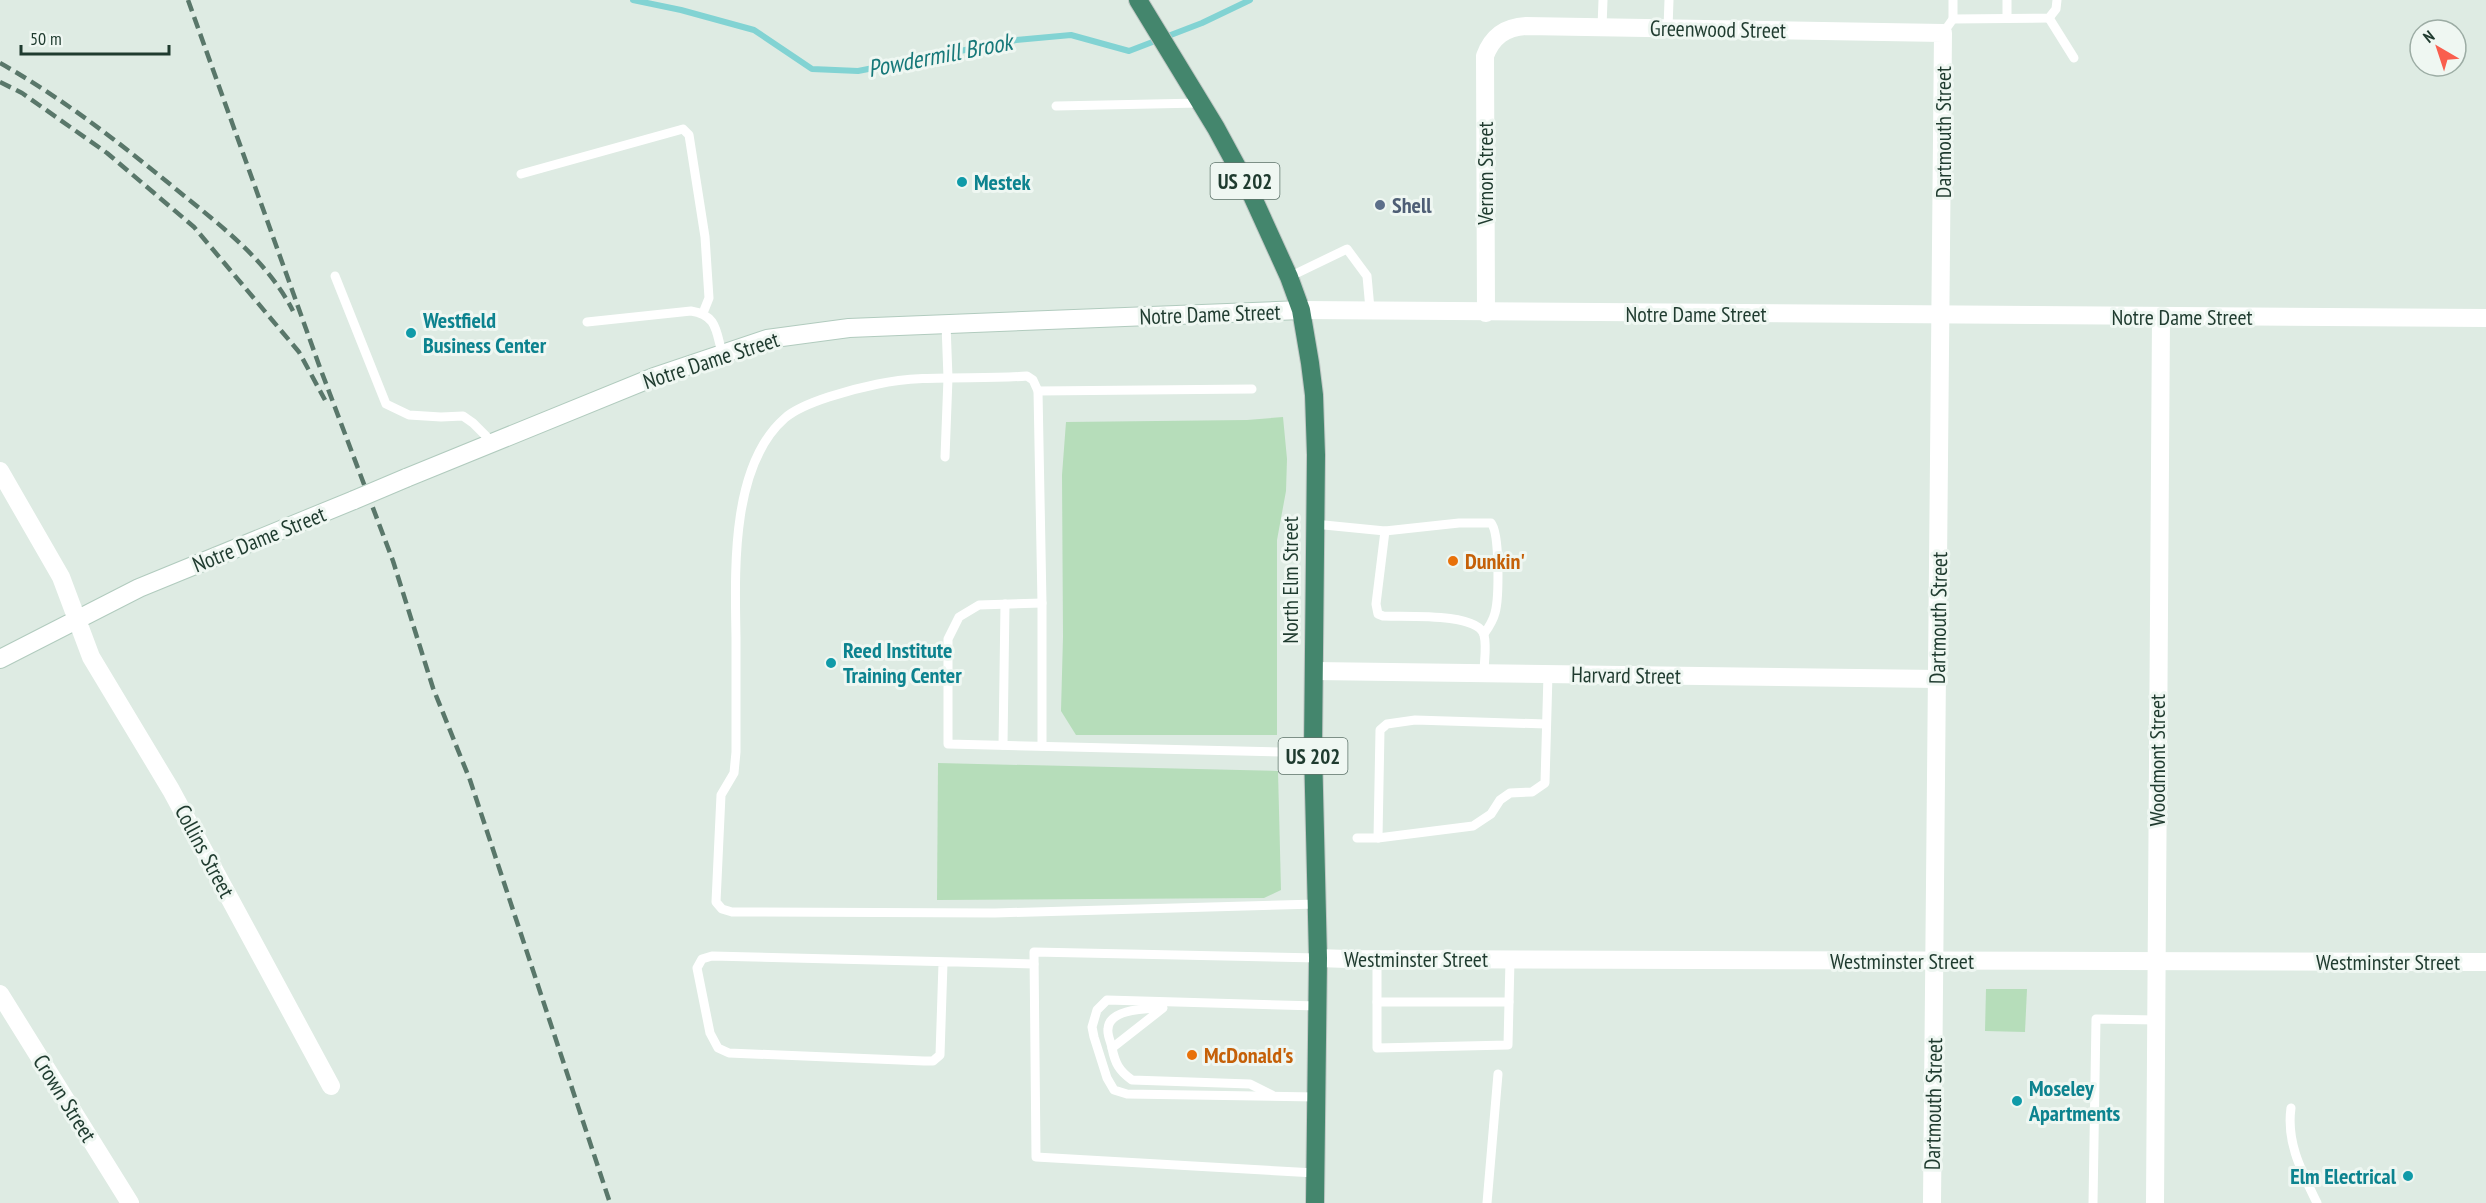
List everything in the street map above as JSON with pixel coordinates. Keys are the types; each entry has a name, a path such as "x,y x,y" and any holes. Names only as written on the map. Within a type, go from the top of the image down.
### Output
{"highway":[{"name":"North Elm Street","path":"1140,4 1249,189 1289,277 1301,310 1314,395 1316,455 1313,750 1318,957 1315,1203"}],"street":[{"name":"Greenwood Street","path":"1496,37 1516,26 1668,28 1948,26"},
{"name":"Dartmouth Street","path":"1932,1203 1941,316 1948,26"},
{"name":"Vernon Street","path":"1485,313 1485,66 1489,46 1496,37"},
{"name":"Notre Dame Street","path":"0,660 139,588 406,478 722,352 767,339 804,333 849,328 1370,309 1485,313 2486,318"},
{"name":"Woodmont Street","path":"2155,1203 2161,317"},
{"name":"Collins Street","path":"0,471 46,548 71,598 76,619 91,657 171,790 330,1086"},
{"name":"Harvard Street","path":"1314,671 1938,679"},
{"name":"Westminster Street","path":"1318,957 1510,960 2486,962"},
{"name":"Crown Street","path":"0,994 130,1203"}],"lane":[{"path":"1602,27 1603,0"},
{"path":"1668,0 1668,28"},
{"path":"1953,0 1948,26 2007,18 2049,18"},
{"path":"2007,0 2007,18"},
{"path":"2049,18 2056,9 2057,0"},
{"path":"2049,18 2074,58"},
{"path":"1056,106 1200,103"},
{"path":"521,174 683,129 689,135 705,237 709,298 703,313"},
{"path":"1289,277 1347,249 1367,276 1370,309"},
{"path":"335,276 386,404 409,415 463,416 493,443"},
{"path":"587,322 691,310 703,313 714,322 722,352"},
{"path":"945,457 948,378 946,324"},
{"path":"1042,746 1038,391 1033,380 1028,376 948,378 879,384 805,406 785,418 770,434 753,468 744,498 735,552 736,752 734,773 721,795 716,902 722,909 732,912 995,913 1317,904"},
{"path":"1038,391 1252,389"},
{"path":"1314,524 1384,531 1459,523 1491,523 1495,527 1497,549 1496,610 1484,634 1484,673"},
{"path":"1384,531 1376,604 1378,614 1462,620 1477,625 1484,634"},
{"path":"1042,603 979,605 959,617 948,639 948,744 1281,752 1313,750"},
{"path":"1003,745 1005,604"},
{"path":"1356,838 1378,838 1473,826 1491,814 1500,800 1510,794 1532,792 1545,783 1548,674"},
{"path":"1378,838 1380,730 1387,724 1415,720 1546,724"},
{"path":"1315,1173 1036,1157 1034,952 1318,957"},
{"path":"943,963 940,1055 933,1061 729,1053 718,1048 710,1033 697,968 702,959 712,956 1034,964"},
{"path":"1377,959 1377,1048 1508,1045 1510,960"},
{"path":"1316,1097 1127,1094 1114,1090 1107,1078 1094,1037 1093,1021 1097,1010 1107,1000 1318,1006"},
{"path":"1377,1002 1509,1002"},
{"path":"1197,1003 1128,1011 1109,1023 1108,1031 1118,1067 1132,1080 1250,1084 1274,1096"},
{"path":"1112,1048 1163,1008"},
{"path":"2093,1203 2096,1019 2157,1020"},
{"path":"1487,1203 1498,1074"},
{"path":"2291,1108 2289,1122 2295,1157 2317,1203"}],"green space":[{"path":"1283,417 1287,459 1286,491 1277,540 1277,735 1076,735 1061,711 1062,475 1066,422 1247,420"},
{"path":"938,763 1278,771 1281,890 1264,898 937,900"},
{"path":"1986,989 2027,989 2025,1032 1985,1031"}],"waterway":[{"name":"Powdermill Brook","path":"633,0 681,10 754,30 812,69 858,71 1016,40 1071,35 1129,51 1202,23 1250,0"}],"railway":[{"path":"188,0 319,365 393,561 433,688 470,780 610,1203"},
{"path":"0,63 92,123 210,217 256,260 270,276 293,311"},
{"path":"0,82 22,93 107,153 194,227 299,352 325,400"}],"place":[{"name":"Mestek","path":"962,182"},
{"name":"Shell","path":"1380,205"},
{"name":"Westfield Business Center","path":"411,333"},
{"name":"Dunkin'","path":"1453,561"},
{"name":"Reed Institute Training Center","path":"831,663"},
{"name":"McDonald's","path":"1192,1055"},
{"name":"Moseley Apartments","path":"2017,1101"},
{"name":"Elm Electrical","path":"2408,1176"}]}
